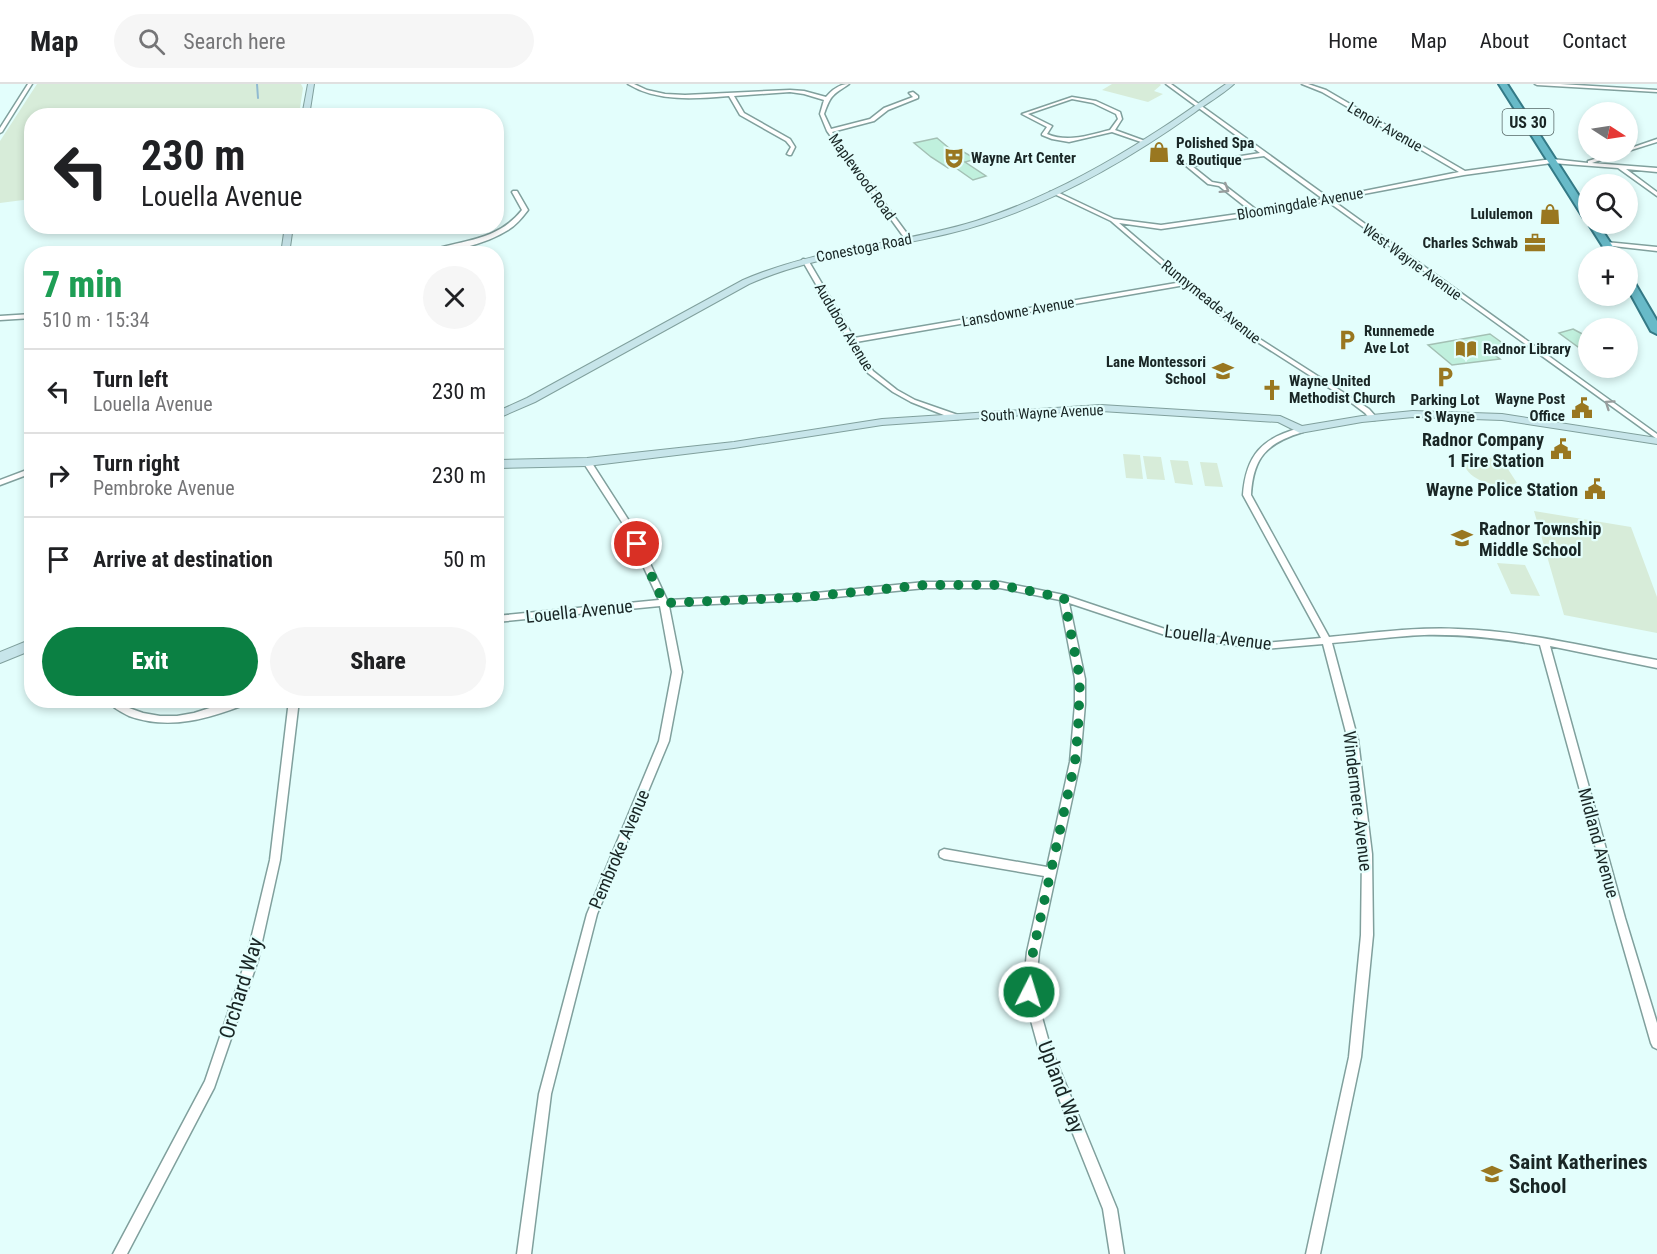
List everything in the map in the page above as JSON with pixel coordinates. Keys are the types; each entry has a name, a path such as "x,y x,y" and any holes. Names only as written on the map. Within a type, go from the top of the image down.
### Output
{"highway":[{"name":"US 30","path":"1503,84 1578,201"},
{"path":"1600,234 1606,244"},
{"path":"1638,298 1657,331"}],"main road":[{"path":"306,108 311,84"},
{"name":"Conestoga Road","path":"504,412 554,388 758,276 805,260 979,222 1053,192 1146,142 1231,84"},
{"name":"South Wayne Avenue","path":"504,464 587,462 734,445 882,422 1101,408 1280,419 1300,430"},
{"path":"1300,430 1373,418 1437,414 1502,417 1657,439"},
{"path":"0,658 24,648"}],"street":[{"path":"0,132 30,84"},
{"path":"630,84 642,92 668,97 794,91 827,99 834,91 847,84"},
{"name":"West Wayne Avenue","path":"1168,84 1657,439"},
{"name":"Lenoir Avenue","path":"1304,84 1324,91 1464,173"},
{"path":"1537,84 1657,91"},
{"path":"829,131 872,120 886,109 916,96 911,93"},
{"path":"730,94 742,114 788,140 793,147 789,154"},
{"path":"1112,130 1120,119 1117,111 1076,98 1064,99 1024,114 1050,127 1044,134 1056,141 1070,141 1112,130 1146,142"},
{"name":"Maplewood Road","path":"827,99 822,114 829,131 908,239"},
{"path":"1638,147 1657,140"},
{"path":"1257,213 1221,185 1210,183 1188,165 1264,154"},
{"name":"Bloomingdale Avenue","path":"1053,192 1113,220 1161,227 1257,213 1464,173 1552,160 1657,170"},
{"path":"1620,167 1657,194"},
{"path":"504,227 519,219 525,210 514,192"},
{"name":"Runnymeade Avenue","path":"1113,220 1239,328 1347,397 1373,418"},
{"path":"453,246 492,234"},
{"path":"1606,244 1657,249"},
{"name":"Audubon Avenue","path":"805,260 870,372 913,401 956,417"},
{"name":"Lansdowne Avenue","path":"850,341 1186,283"},
{"path":"0,318 24,316"},
{"name":"Windermere Avenue","path":"1300,430 1278,438 1261,449 1248,475 1247,495 1326,639 1353,740 1368,854 1367,934 1355,1056 1313,1254"},
{"name":"Pembroke Avenue","path":"524,1254 545,1094 592,914 664,741 677,672 664,603 629,527 587,462"},
{"path":"0,483 24,473"},
{"name":"Louella Avenue","path":"504,618 664,603 806,597 925,585 1000,585 1064,598 1171,634 1263,646 1422,632 1500,635 1657,664"},
{"name":"Upland Way","path":"1064,598 1080,679 1075,762 1029,975 1029,992 1044,1046 1110,1209 1117,1254"},
{"name":"Midland Avenue","path":"1544,642 1657,1043"},
{"path":"119,708 136,716 176,720 228,708"},
{"name":"Orchard Way","path":"120,1254 210,1084 251,965 274,860 293,708"},
{"path":"944,854 1050,872"}],"green space":[{"path":"37,84 301,84 303,88 300,108 24,108 24,200 0,203 0,141"},
{"path":"1112,84 1160,84 1154,91 1163,94 1148,102 1102,90"},
{"path":"1123,454 1140,455 1143,479 1126,478"},
{"path":"1143,456 1161,457 1165,480 1147,479"},
{"path":"1498,456 1505,459 1504,463 1517,483 1501,485 1484,482 1469,473 1463,458 1494,458"},
{"path":"1170,460 1188,461 1193,485 1175,483"},
{"path":"1200,462 1217,463 1223,487 1205,486"},
{"path":"1534,511 1631,527 1657,597 1657,633 1564,615"},
{"path":"1497,563 1525,565 1540,596 1511,594"}],"building":[{"name":"Wayne Art Center","path":"937,138 955,153 962,151 976,159 965,162 986,176 973,180 953,166 948,168 914,143"},
{"path":"1573,329 1578,332 1578,347 1559,333"},
{"name":"Radnor Library","path":"1490,334 1508,347 1489,351 1500,359 1452,365 1428,345"}],"waterway":[{"path":"257,84 258,98"}],"place":[{"name":"Polished Spa & Boutique","path":"1159,152"},
{"name":"Wayne Art Center","path":"954,158"},
{"name":"Lululemon","path":"1550,214"},
{"name":"Charles Schwab","path":"1535,243"},
{"name":"Runnemede Ave Lot","path":"1347,340"},
{"name":"Radnor Library","path":"1466,349"},
{"name":"Lane Montessori School","path":"1223,371"},
{"name":"Parking Lot - S Wayne","path":"1445,377"},
{"name":"Wayne United Methodist Church","path":"1272,390"},
{"name":"Wayne Post Office","path":"1582,408"},
{"name":"Radnor Company 1 Fire Station","path":"1561,449"},
{"name":"Wayne Police Station","path":"1595,489"},
{"name":"Radnor Township Middle School","path":"1462,538"},
{"name":"Saint Katherines School","path":"1492,1174"}],"route":[{"path":"637,544 664,603 806,597 925,585 1000,585 1064,598 1080,679 1078,730 1075,762 1033,952 1029,992"}]}
